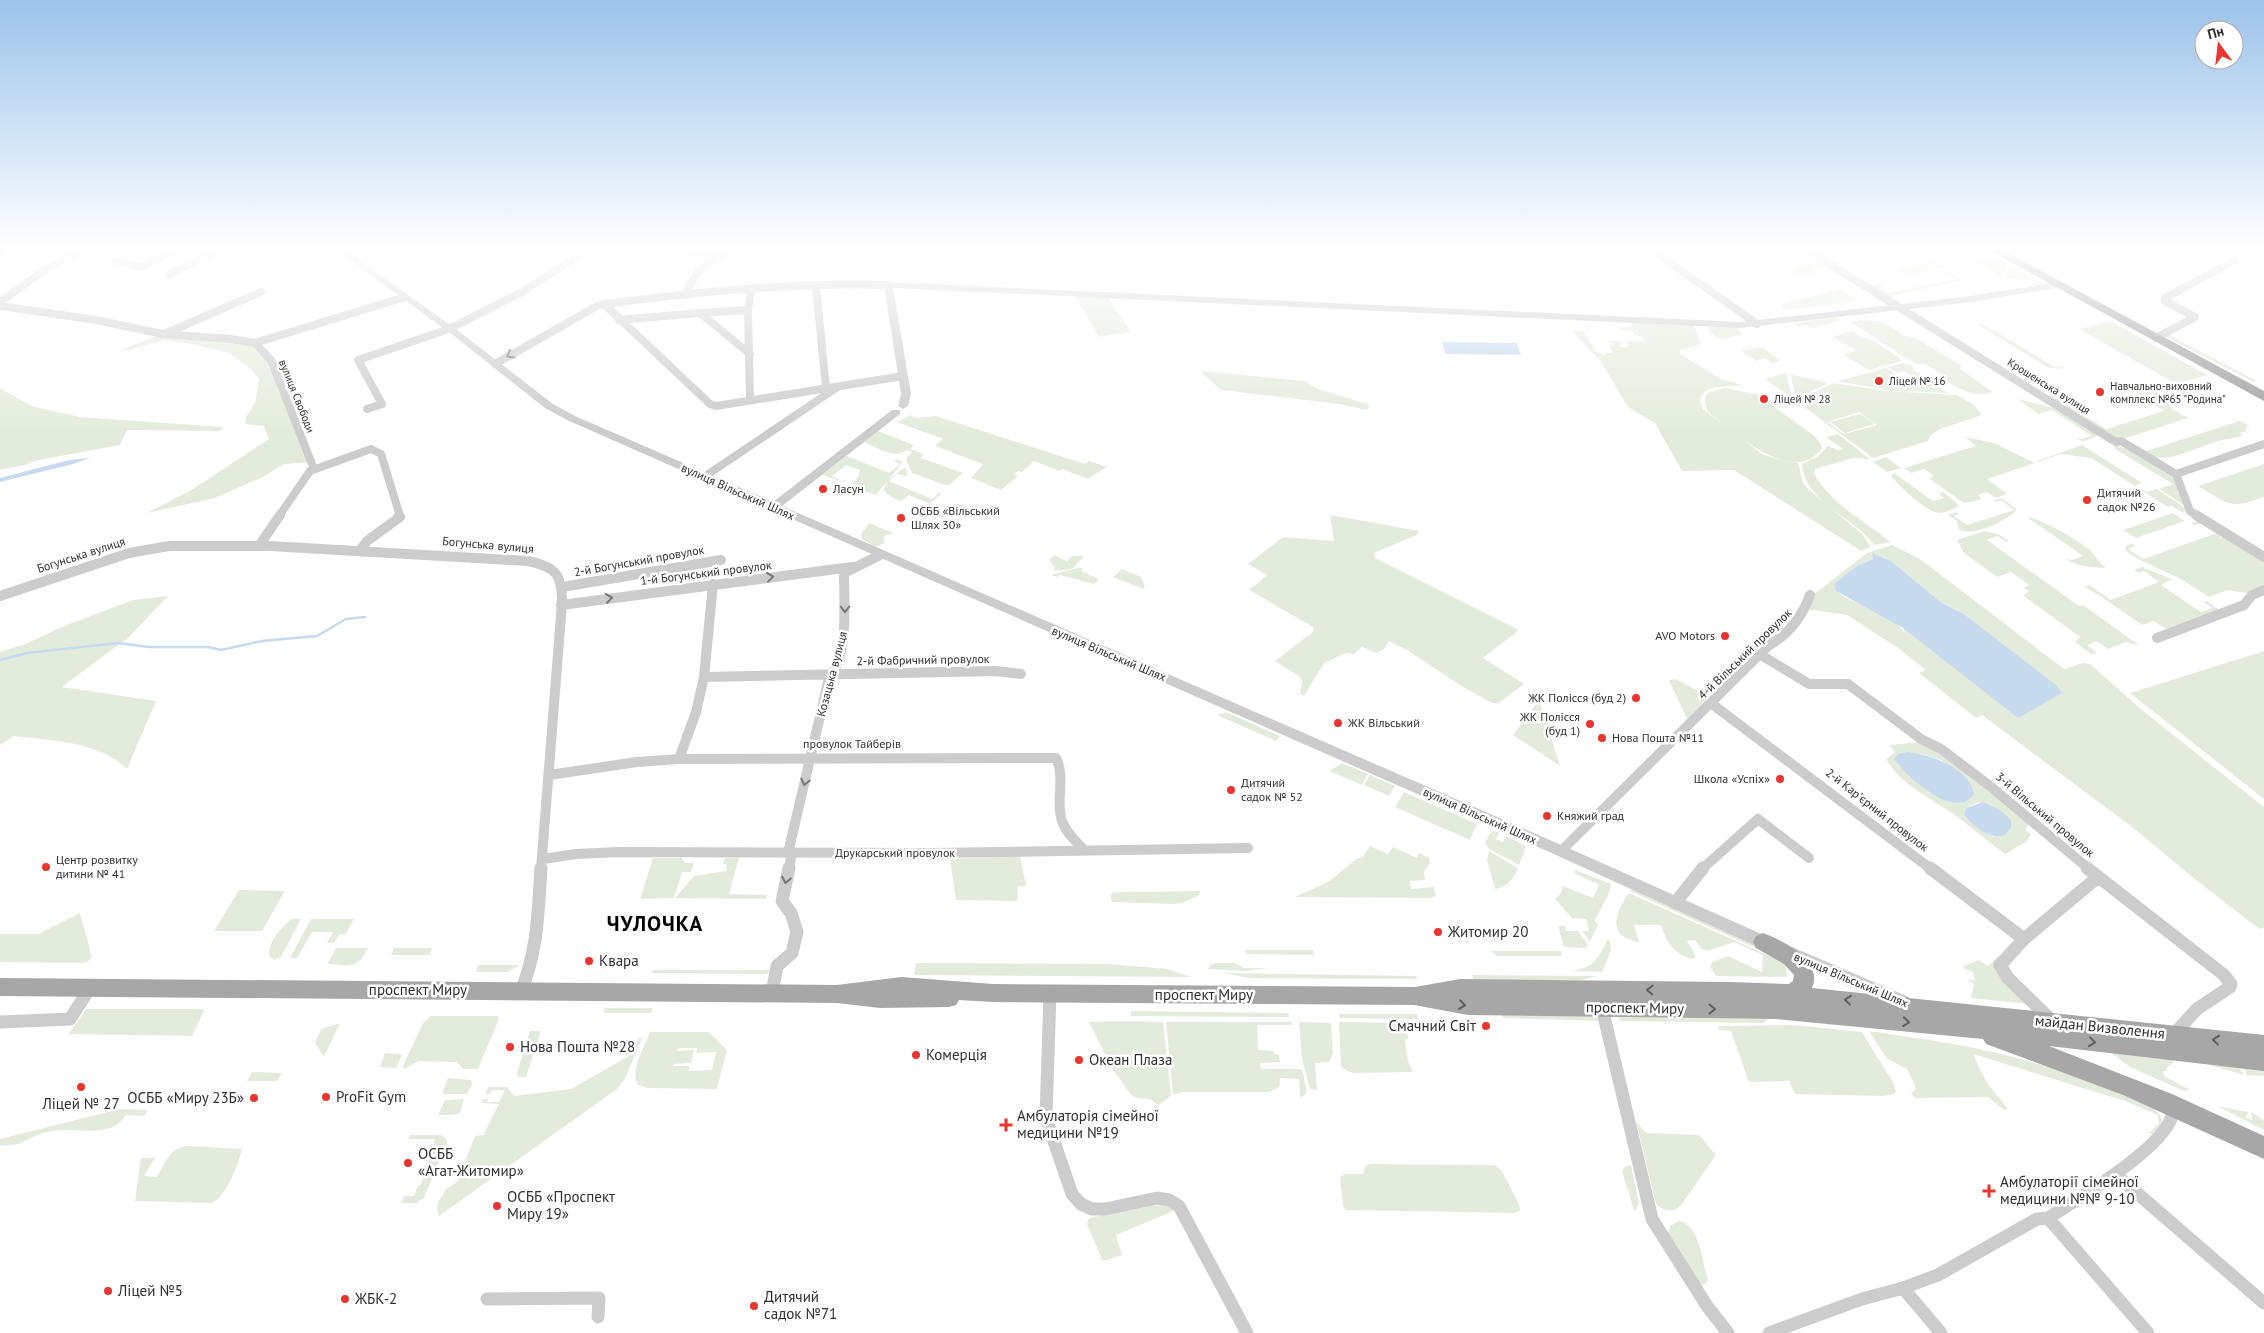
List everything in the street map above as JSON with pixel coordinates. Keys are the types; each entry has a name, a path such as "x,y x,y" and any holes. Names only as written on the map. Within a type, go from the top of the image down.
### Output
{"highway":[{"path":"2106,309 2264,397"}],"main road":[{"path":"1763,942 1791,958 1804,972 1803,985 1796,991 1786,995"},
{"name":"проспект Миру","path":"0,987 772,993 837,994 880,999 944,999 993,993 1414,996 1468,1006 1776,1010 1857,1017"},
{"name":"проспект Миру","path":"1414,996 1444,989 1470,988 1720,991 1786,995"},
{"name":"майдан Визволення","path":"1786,995 1935,1009 2264,1045"},
{"name":"майдан Визволення","path":"1914,1007 2063,1060 2173,1104"},
{"name":"майдан Визволення","path":"1935,1009 2099,1066 2179,1099 2264,1141"},
{"name":"майдан Визволення","path":"1857,1017 1966,1027 2264,1060"},
{"path":"2173,1104 2264,1148"}],"street":[{"path":"22,309 82,318 163,334 231,339 256,343 365,309"},
{"path":"163,334 221,309"},
{"name":"вулиця Вільський Шлях","path":"422,309 564,415 1914,1007"},
{"path":"367,408 382,404 358,360 449,329 488,309"},
{"path":"495,364 591,309"},
{"path":"609,309 710,404 716,406 903,376"},
{"path":"818,309 826,388"},
{"path":"773,508 899,409 906,394 892,309"},
{"path":"1427,309 1757,324 1889,309"},
{"path":"1736,309 1757,324"},
{"name":"Крошенська вулиця","path":"1902,309 2106,436 2116,442 2121,441 2176,474"},
{"path":"2159,337 2195,317 2180,309"},
{"path":"619,320 625,318 748,310 750,400"},
{"path":"700,313 750,354"},
{"name":"вулиця Свободи","path":"256,343 271,360 280,387 314,469"},
{"path":"704,477 837,386"},
{"path":"2264,444 2176,474 2190,511 2264,557"},
{"path":"259,546 310,471 371,449 381,454 400,517 367,541 360,550"},
{"name":"Богунська вулиця","path":"0,596 129,553 169,546 259,546 360,550 528,561 545,566 557,573 561,578 562,587"},
{"path":"855,566 880,555"},
{"name":"2-й Богунський провулок","path":"562,587 721,560"},
{"name":"1-й Богунський провулок","path":"561,605 855,566"},
{"name":"Козацька вулиця","path":"772,993 778,966 792,954 797,934 791,913 782,902 790,858 788,853 830,674 836,670 844,629 844,573 855,566"},
{"path":"679,760 696,712 704,677 713,584"},
{"path":"521,991 530,967 536,940 562,587"},
{"path":"2157,638 2244,605 2252,595 2264,590"},
{"name":"4-й Вільський провулок","path":"1561,851 1712,704 1768,646 1778,641 1796,623 1803,614 1810,595"},
{"name":"3-й Вільський провулок","path":"1761,655 1809,684 1848,684 1921,739 1940,749 1990,786 2098,877 2224,975 2231,984 2230,987 2197,1009 2173,1035"},
{"name":"2-й Фабричний провулок","path":"704,677 996,671 1022,674"},
{"name":"2-й Карʼєрний провулок","path":"1712,704 2024,939"},
{"name":"провулок Тайберів","path":"549,775 637,762 679,760 1056,758 1060,775 1060,817 1066,830 1084,850"},
{"path":"1675,903 1706,864 1722,853 1758,819 1808,858"},
{"name":"Друкарський провулок","path":"543,859 576,854 618,852 788,853 1248,848"},
{"path":"2054,1022 2002,970 2002,961 2024,939 2098,877"},
{"path":"0,1022 70,1019 90,988"},
{"path":"1050,993 1046,1118 1072,1194 1082,1204 1102,1210 1158,1198 1168,1200 1178,1206 1247,1333"},
{"path":"1602,1008 1652,1219 1707,1306 1728,1333"},
{"path":"1768,1333 1862,1299 1903,1288 1938,1275 2037,1220 2048,1218 2115,1174 2160,1136 2170,1120 2173,1104"},
{"path":"2115,1174 2264,1303"},
{"path":"2048,1218 2148,1333"},
{"path":"1903,1288 1941,1333"},
{"path":"487,1298 599,1298 598,1317"}],"green space":[{"path":"1083,309 1116,309 1131,332 1099,337"},
{"path":"1833,318 1842,320 1812,328 1807,325 1799,327 1794,323"},
{"path":"1861,320 1881,321 1905,336 1914,337 1962,366 1959,368 1993,392 1975,394 1951,384 1946,381 1948,379 1945,376 1925,364 1917,364 1909,360 1850,322"},
{"path":"2111,321 2207,375 2176,384 2079,329"},
{"path":"1631,322 1694,325 1701,344 1680,350 1680,354 1721,379 1742,385 1707,390 1700,400 1703,409 1762,454 1798,463 1803,483 1808,489 1862,534 1871,547 1861,551 1734,470 1682,471 1655,423 1628,407 1601,362 1572,331 1584,332 1596,352 1605,355 1605,353 1612,353 1610,345 1613,345 1612,342 1602,341 1621,341 1622,344 1620,346 1624,348 1629,346 1624,341 1645,342 1643,337 1634,334 1633,331 1620,330 1620,328 1632,326"},
{"path":"1979,322 2055,367 2067,366 2058,369 2047,367 1980,326"},
{"path":"1710,326 1736,327 1743,334 1723,339 1716,338 1708,329"},
{"path":"1855,331 1855,334 1874,341 1900,358 1901,361 1869,370 1844,355 1856,350 1832,337"},
{"path":"163,334 255,343 271,360 312,462 284,464 263,477 215,498 147,513 193,489 269,439 264,426 245,424 246,417 255,403 259,379 251,369 229,353 164,340 128,350 122,349"},
{"path":"2169,335 2257,381 2253,382 2166,337"},
{"path":"1762,347 1779,361 1772,363 1765,358 1756,361 1741,351"},
{"path":"1904,363 1913,366 1914,370 1929,379 1933,378 1941,381 1934,384 1949,393 1886,390 1838,381 1886,368 1912,384 1916,383 1904,371 1897,373 1888,367"},
{"path":"1200,371 1305,381 1318,389 1370,405 1367,410 1339,404 1221,390"},
{"path":"1786,373 1792,397 1765,379"},
{"path":"1790,374 1824,382 1827,384 1796,398"},
{"path":"1833,383 1887,391 1957,395 1973,404 1982,415 1940,429 1930,436 1928,441 1873,458 1796,401 1813,396 1812,394","holes":["1859,412 1877,425 1844,434 1827,422"]},
{"path":"2149,385 2165,397 2171,408 2188,418 2117,441 2046,397 2052,396 2106,429 2164,411 2131,390"},
{"path":"0,388 31,406 80,417 224,427 219,431 127,430 120,445 34,461 0,470"},
{"path":"1726,388 1758,395 1813,435 1820,442 1822,448 1810,459 1796,462 1780,460 1748,443 1708,412 1705,401 1707,394 1714,390"},
{"path":"2018,399 2061,410 2098,435 2083,442 2075,437 2082,439 2092,436 2052,410 2038,414"},
{"path":"1860,414 1875,424 1845,433 1830,422"},
{"path":"910,415 916,418 936,416 1085,464 1089,461 1107,467 1088,479 1034,461 1022,472 1018,471 1014,474 1018,476 1001,490 971,478 983,464 935,446 943,439 897,422"},
{"path":"2240,421 2250,426 2246,427 2246,431 2240,433 2243,436 2217,441 2180,455 2160,458 2150,457 2141,452 2134,444 2146,451"},
{"path":"878,431 914,445 910,449 924,454 921,458 963,473 948,486 912,473 906,459 912,452 906,450 896,454 891,453 864,442"},
{"path":"1838,434 1870,459 1853,458 1815,469 1814,473 1838,502 1891,542 1874,545 1865,535 1821,499 1805,477 1802,464 1818,456 1828,446 1838,450 1843,449 1826,437"},
{"path":"1965,437 1994,443 2035,463 1987,479 2007,494 1996,498 1987,492 1978,495 1982,499 1964,503 1931,480 1930,478 1934,476 1924,469 1911,473 1904,468 1976,446"},
{"path":"2115,444 2122,448 2127,446 2176,475 2183,493 2173,492 2183,494 2188,508 2159,489 2173,484 2115,449"},
{"path":"2082,445 2142,483 2135,485 2147,492 2157,489 2185,508 2186,511 2183,513 2172,506 2168,507 2091,458 2060,454 2037,461"},
{"path":"847,456 889,473 900,464 894,461 896,459 903,462 876,495 855,489 856,485 852,483 858,477 860,470 846,465 832,476 842,481 847,479 844,482 822,475"},
{"path":"1886,457 1901,468 1887,472 1873,462"},
{"path":"2264,464 2264,497 2252,501 2236,504 2230,503 2223,501 2198,486"},
{"path":"905,467 908,474 906,476 897,474 889,481 932,499 940,492 941,494 930,504 909,495 900,501 888,495 883,490 888,480"},
{"path":"1894,473 1933,501 1944,498 1939,494 1943,492 1958,504 1958,507 1946,512 1934,512 1913,498 1891,476"},
{"path":"2002,498 2017,510 1997,524 1980,530 1972,532 1958,529 1957,521 1948,515 1956,512 1959,514 1954,516 1967,525 2014,510 2001,500 1996,502 1994,500"},
{"path":"2173,513 2185,521 2136,538 2123,530"},
{"path":"1330,515 1419,531 1417,535 1374,553 1375,558 1519,630 1483,658 1524,684 1499,703 1492,703 1463,687 1407,650 1389,641 1384,649 1377,653 1362,647 1354,654 1346,653 1324,663 1304,696 1300,694 1302,681 1300,677 1275,661 1314,631 1313,627 1249,590 1267,575 1248,564 1283,537 1334,541"},
{"path":"2027,517 2051,526 2077,541 2090,550 2106,568 2080,565 2066,559 2072,560 2083,556"},
{"path":"2199,521 2221,535 2219,539 2225,534 2264,559 2264,588 2251,594 2228,590 2209,597 2181,579 2138,559 2125,550 2126,546 2132,544 2135,546 2128,549 2143,559 2217,533 2202,523 2194,525 2191,523"},
{"path":"869,523 894,533 884,536 884,543 876,547 862,539 861,534"},
{"path":"1984,531 1998,534 2009,541 2006,542 1997,536 1987,540 2079,606 2083,605 2140,646 2126,642 2108,649 2097,641 2087,645 2097,653 2091,654 2075,642 2080,637 2025,597 2024,595 2029,591 2024,588 2029,585 2011,572 1997,577 1964,553 1957,540"},
{"path":"1892,545 1920,559 2064,669 2083,663 2090,664 2142,710 2264,807 2264,928 2259,929 2136,830 1982,715 1976,718 1919,673 1926,670 1898,648 1847,615 1805,609 1813,595 1867,553","holes":["1873,556 1883,557 1891,561 1942,603 1964,614 2040,673 1903,628 1905,633 1891,619 1836,591 1857,566 1873,559"]},
{"path":"1054,555 1067,561 1072,556 1084,556 1072,569 1054,571 1055,567 1049,560"},
{"path":"2142,567 2172,579 2161,585 2201,612 2212,608 2204,602 2207,601 2220,611 2169,631 2154,621 2142,625 2099,595 2084,587 2089,585 2111,600 2159,582 2144,571 2139,573 2134,570"},
{"path":"1083,568 1081,571 1099,579 1094,584 1060,575 1058,577 1051,575"},
{"path":"1122,569 1141,577 1145,586 1143,589 1113,577"},
{"path":"168,596 129,637 62,687 156,701 127,769 102,753 59,741 14,736 0,745 0,652 25,644 69,624 133,600"},
{"path":"2264,651 2264,799 2130,693"},
{"path":"1676,679 1709,697 1687,719 1669,680"},
{"path":"1539,700 1560,766 1513,735"},
{"path":"1226,712 1280,736 1276,741 1217,715"},
{"path":"1922,742 1990,792 2029,825 2025,830 2031,834 2026,842 2005,854 1952,813 1916,790 1899,776 1886,759 1895,752 1889,745","holes":["1907,752 1943,761 1930,793 1897,764","1978,802 1988,805 1995,837 1981,830 1964,814 1966,808"]},
{"path":"1342,763 1368,774 1362,785 1329,771"},
{"path":"1370,775 1395,786 1389,796 1364,785"},
{"path":"1404,792 1477,824 1470,840 1395,807"},
{"path":"1494,831 1499,833 1496,839 1503,842 1506,836 1526,846 1519,865 1489,849 1485,843 1490,833"},
{"path":"1370,846 1388,854 1393,847 1417,858 1419,853 1429,858 1430,863 1424,872 1425,880 1410,881 1411,889 1434,887 1436,896 1431,898 1295,897 1330,881 1356,859 1363,857"},
{"path":"1489,851 1518,868 1514,876 1503,887 1495,889 1487,860"},
{"path":"1020,856 1026,886 1017,887 1018,898 1016,901 956,900 950,859"},
{"path":"653,858 682,858 685,863 694,863 691,872 682,872 674,898 640,899"},
{"path":"725,858 739,858 729,894 767,895 766,899 675,898 694,876 726,871 727,864 723,864"},
{"path":"1575,870 1611,884 1606,899 1595,920 1598,925 1590,941 1582,931 1589,931 1586,919 1572,918 1555,899 1561,893 1563,886 1593,898 1599,885 1574,873"},
{"path":"1632,889 1781,957 1789,963 1630,891"},
{"path":"239,890 285,891 262,931 214,931"},
{"path":"1201,891 1198,896 1182,903 1173,904 1113,902 1111,900 1111,893 1121,892"},
{"path":"1629,893 1783,962 1786,966 1787,977 1716,976 1710,967 1712,962 1728,956 1762,972 1763,955 1734,942 1708,951 1701,949 1695,940 1687,941 1695,954 1695,958 1691,959 1680,954 1671,946 1661,925 1634,925 1639,942 1629,939 1622,935 1616,923 1620,908"},
{"path":"80,913 92,958 87,962 0,962 0,934 38,934"},
{"path":"292,919 301,919 281,957 274,960 269,956 270,946 284,926"},
{"path":"311,919 354,919 346,934 339,935 334,943 327,943 333,932 312,932 297,958 290,958"},
{"path":"1558,926 1565,926 1566,931 1578,931 1588,945 1585,948 1564,947"},
{"path":"1607,940 1610,941 1611,951 1602,972 1572,971 1590,965 1598,957"},
{"path":"336,948 368,948 360,960 352,965 327,964"},
{"path":"394,948 433,948 429,955 391,955"},
{"path":"1244,950 1313,950 1314,955 1247,954"},
{"path":"1490,951 1561,951 1562,956 1498,956"},
{"path":"1998,956 1996,962 2029,1004 1971,998 1974,984 1966,979 1975,981 1973,972 1964,969 1964,966 1979,960 1988,966"},
{"path":"916,963 1109,964 1167,969 1192,977 914,975"},
{"path":"1215,963 1235,963 1244,968 1269,968 1245,971 1208,969 1210,965"},
{"path":"478,965 520,965 507,972 476,972"},
{"path":"652,971 771,971 766,974 653,973"},
{"path":"1225,973 1416,976 1417,979 1248,978"},
{"path":"1472,975 1596,976 1582,980 1473,980"},
{"path":"605,1008 653,1008 651,1013 603,1013"},
{"path":"86,1009 203,1009 204,1011 192,1036 69,1034"},
{"path":"1131,1011 1289,1013 1289,1017 1130,1016"},
{"path":"1339,1014 1417,1014 1418,1019 1340,1018"},
{"path":"1502,1015 1599,1016 1600,1021 1503,1018"},
{"path":"431,1016 498,1016 499,1019 478,1069 463,1069 457,1062 418,1061 407,1068 402,1068 423,1023"},
{"path":"1619,1017 1768,1019 1763,1023 1620,1021"},
{"path":"1089,1022 1163,1022 1171,1096 1158,1105 1149,1099 1132,1096 1114,1072"},
{"path":"1166,1022 1291,1022 1293,1025 1257,1025 1258,1050 1273,1051 1279,1055 1280,1062 1260,1063 1261,1069 1302,1069 1307,1093 1300,1098 1299,1079 1280,1078 1279,1087 1269,1092 1183,1092 1173,1095"},
{"path":"1340,1022 1406,1023 1408,1039 1405,1040 1408,1061 1413,1072 1354,1073 1347,1071 1341,1066"},
{"path":"340,1023 324,1057 315,1043 321,1029"},
{"path":"1299,1023 1331,1023 1333,1054 1329,1062 1315,1063 1317,1090 1310,1089 1302,1058"},
{"path":"1794,1025 1862,1032 1894,1084 1896,1092 1891,1095 1882,1096 1795,1094 1789,1081 1749,1082 1731,1031 1719,1030 1718,1026"},
{"path":"530,1031 541,1031 526,1077 518,1077 517,1073"},
{"path":"1869,1031 1974,1048 2046,1066 2100,1085 2153,1108 2161,1116 2162,1123 2152,1134 2149,1133 2159,1123 2158,1115 2125,1101 1973,1054 1987,1083 2008,1109 2004,1110 1988,1097 1916,1098 1911,1094 1916,1088 1907,1069 1887,1059"},
{"path":"650,1032 709,1032 727,1050 717,1089 648,1088 638,1085 635,1073","holes":["678,1048 697,1048 696,1053 716,1052 712,1070 689,1071 689,1066 673,1066 674,1064 691,1063 694,1050 677,1051"]},
{"path":"639,1038 642,1038 625,1079 617,1089 439,1216 438,1202 446,1189 457,1182 475,1136 483,1135 499,1104 482,1103 483,1099 488,1099 487,1102 499,1102 505,1090 492,1090 490,1094 486,1094 488,1087 507,1087 514,1096 571,1089 631,1055"},
{"path":"385,1053 402,1055 396,1068 380,1067"},
{"path":"2111,1053 2173,1060 2173,1063 2167,1067 2167,1071 2163,1071 2165,1077 2191,1089 2184,1091 2130,1067"},
{"path":"2207,1064 2264,1069 2264,1076 2246,1075 2246,1070 2240,1069 2244,1075"},
{"path":"252,1072 282,1073 277,1081 247,1081"},
{"path":"448,1078 471,1080 472,1084 467,1094 442,1094"},
{"path":"464,1099 460,1113 438,1115 445,1100"},
{"path":"2217,1106 2248,1112 2245,1117 2252,1120 2251,1112 2264,1120 2264,1130"},
{"path":"120,1109 148,1110 144,1116 126,1115 118,1124 107,1129 94,1131 52,1131 22,1143 0,1145 0,1139"},
{"path":"1636,1121 1646,1133 1699,1135 1716,1155 1682,1204 1676,1209 1666,1210 1656,1204"},
{"path":"410,1135 441,1135 446,1138 447,1143 424,1198 416,1203 401,1203 404,1196 414,1196 418,1186 421,1185 435,1139 408,1139"},
{"path":"189,1146 242,1149 235,1171 222,1195 211,1203 135,1201 141,1158 155,1158 144,1176 157,1177 172,1152"},
{"path":"1370,1164 1495,1165 1502,1171 1519,1204 1520,1210 1515,1213 1346,1210 1343,1206 1340,1177 1345,1174 1363,1174 1365,1166"},
{"path":"1631,1165 1639,1203 1636,1210 1634,1210 1622,1171 1625,1167"},
{"path":"1154,1205 1169,1206 1174,1211 1116,1235 1122,1255 1102,1260 1087,1224 1089,1218"},
{"path":"1679,1221 1691,1229 1699,1244 1708,1280 1705,1284 1699,1285 1668,1234 1670,1226"}],"water":[{"path":"1442,342 1517,343 1521,355 1445,354"},
{"path":"90,458 0,482 0,478 69,460"},
{"path":"1872,553 1891,561 1942,603 1964,614 2056,685 2062,693 2018,718 1903,628 1836,591 1834,584 1857,566 1873,559"},
{"path":"1907,752 1937,759 1957,770 1971,785 1974,794 1966,801 1955,803 1931,793 1909,776 1894,759 1899,754"},
{"path":"1983,802 2000,810 2011,820 2011,828 2005,835 1993,836 1982,831 1964,814 1966,808"}],"waterway":[{"path":"0,660 27,653 118,643 149,647 208,647 221,650 262,641 317,636 346,619 365,617"}],"place":[{"name":"Ліцей № 16","path":"1879,381"},
{"name":"Навчально-виховний комплекс №65 \"Родина\"","path":"2100,392"},
{"name":"Ліцей № 28","path":"1764,399"},
{"name":"Ласун","path":"823,489"},
{"name":"Дитячий садок №26","path":"2087,500"},
{"name":"ОСББ «Вільський Шлях 30»","path":"901,518"},
{"name":"AVO Motors","path":"1725,636"},
{"name":"ЖК Полісся (буд 2)","path":"1636,698"},
{"name":"ЖК Вільський","path":"1338,723"},
{"name":"ЖК Полісся (буд 1)","path":"1590,724"},
{"name":"Нова Пошта №11","path":"1602,738"},
{"name":"Школа «Успіх»","path":"1780,779"},
{"name":"Дитячий садок № 52","path":"1231,790"},
{"name":"Княжий град","path":"1547,816"},
{"name":"Центр розвитку дитини № 41","path":"46,867"},
{"name":"Житомир 20","path":"1438,932"},
{"name":"Квара","path":"589,961"},
{"name":"Смачний Світ","path":"1486,1026"},
{"name":"Нова Пошта №28","path":"510,1047"},
{"name":"Комерція","path":"916,1055"},
{"name":"Океан Плаза","path":"1079,1060"},
{"name":"Ліцей № 27","path":"81,1087"},
{"name":"ProFit Gym","path":"326,1097"},
{"name":"ОСББ «Миру 23Б»","path":"254,1098"},
{"name":"Амбулаторія сімейної медицини №19","path":"1006,1125"},
{"name":"ОСББ «Агат-Житомир»","path":"408,1163"},
{"name":"Амбулаторії сімейної медицини №№ 9-10","path":"1989,1191"},
{"name":"ОСББ «Проспект Миру 19»","path":"497,1206"},
{"name":"Ліцей №5","path":"108,1291"},
{"name":"ЖБК-2","path":"345,1299"},
{"name":"Дитячий садок №71","path":"754,1306"}],"district":[{"name":"ЧУЛОЧКА","path":"655,924"}]}
